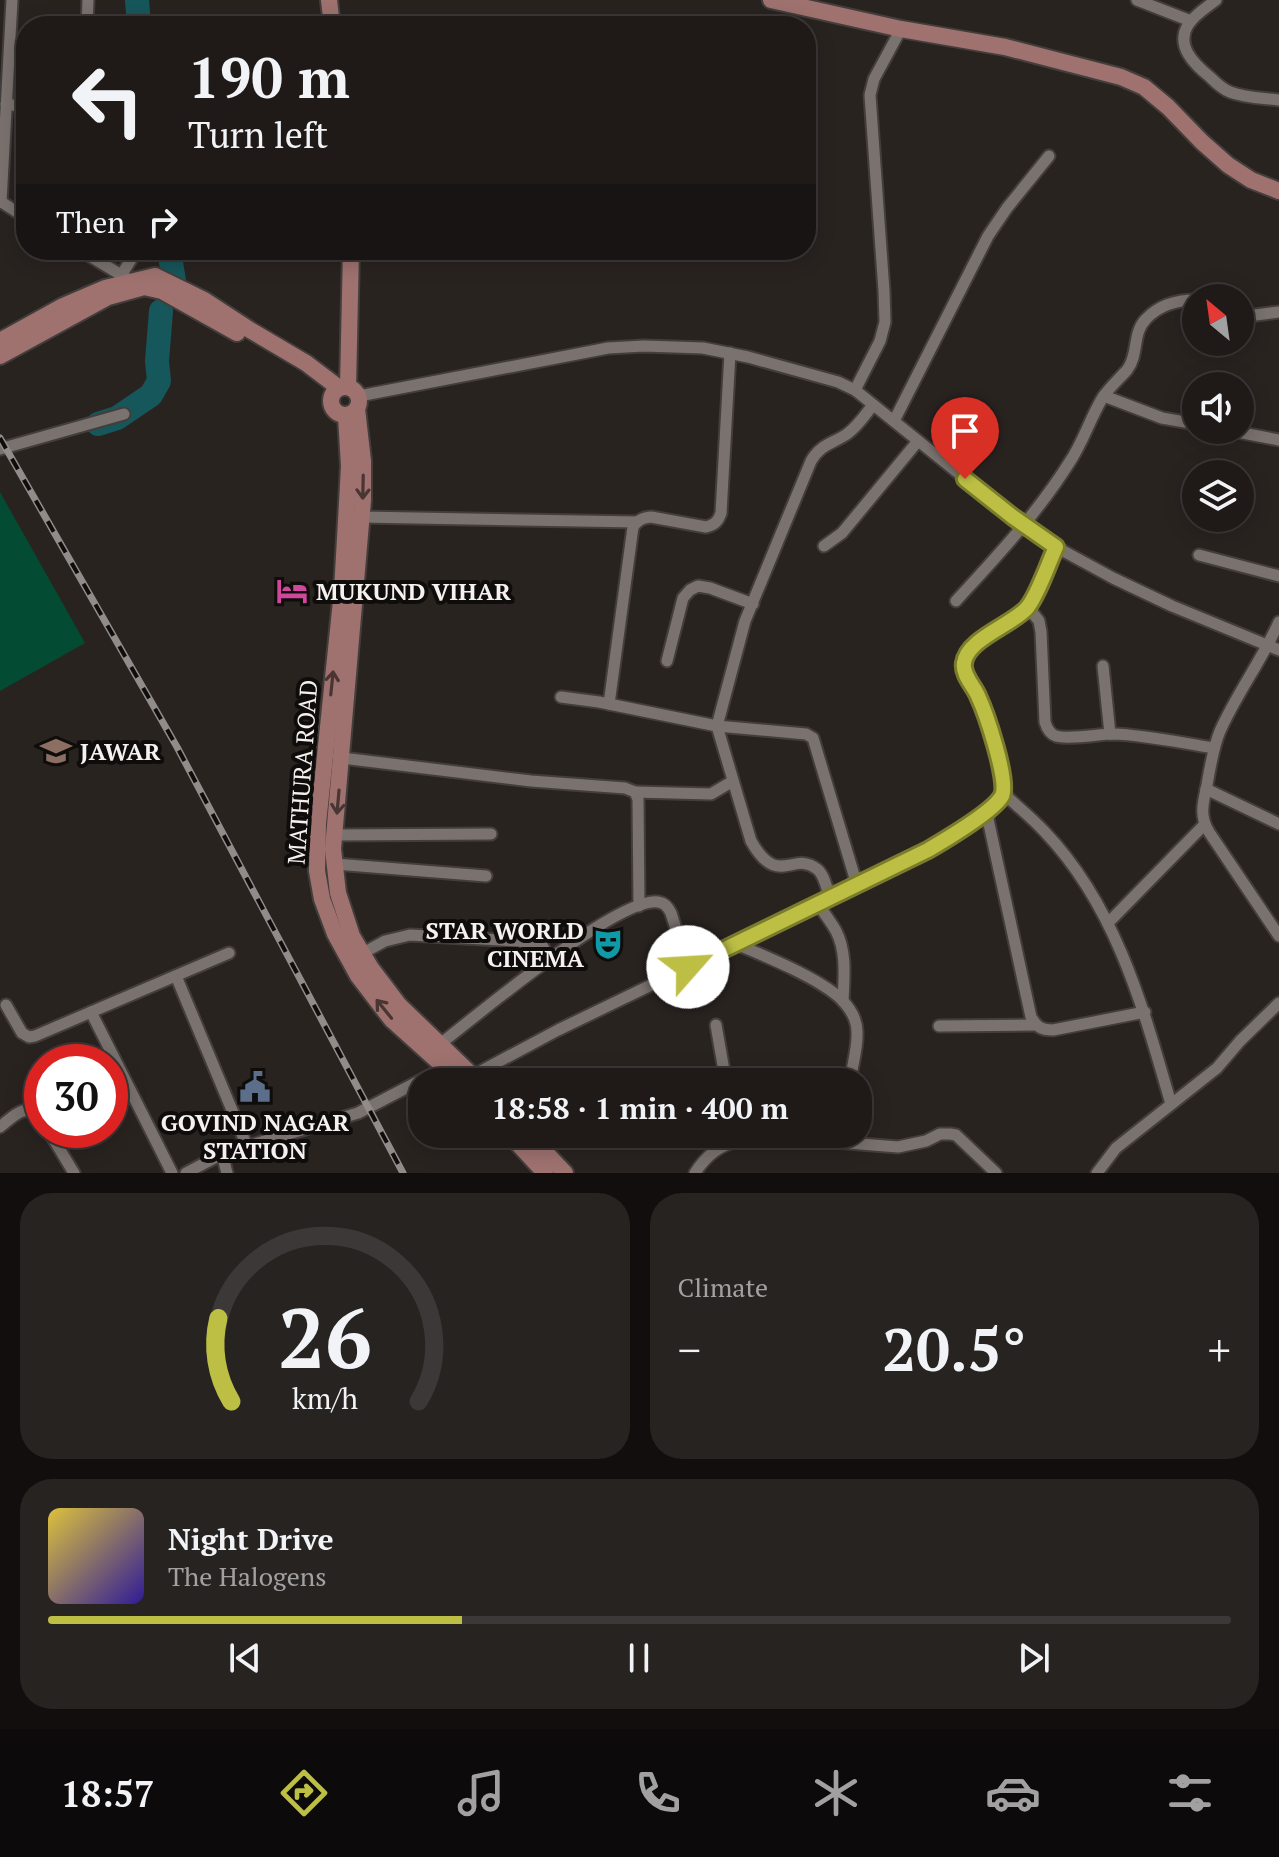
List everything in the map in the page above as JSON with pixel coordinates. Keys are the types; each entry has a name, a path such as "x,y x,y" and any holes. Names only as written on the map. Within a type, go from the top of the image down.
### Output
{"main road":[{"path":"771,0 901,29 1005,47 1121,77 1144,87 1228,165 1251,180 1279,191"},
{"name":"MATHURA ROAD","path":"351,260 347,610 342,758 335,835 338,893 352,936 371,968 399,1005 439,1045 452,1064"},
{"path":"0,341 63,306 127,277 155,276 204,300 306,363 347,399"},
{"path":"0,356 108,297 144,287 162,291 347,399"},
{"name":"MATHURA ROAD","path":"347,399 363,461 361,517 318,824 317,871 322,899 335,934 358,976 391,1019 452,1064"},
{"path":"452,1064 456,1068"},
{"path":"522,1148 545,1173"},
{"path":"541,1148 565,1173"}],"street":[{"path":"1,202 12,0"},
{"path":"1137,0 1191,21"},
{"path":"1216,0 1186,28 1186,50 1194,64 1226,91 1279,100"},
{"path":"855,390 880,341 885,322 870,95 874,79 901,29"},
{"path":"6,104 16,106"},
{"path":"894,421 988,236 1049,156"},
{"path":"97,260 127,277 133,260"},
{"path":"956,601 1025,525 1071,461 1104,396 1133,361 1143,321 1167,304 1182,302"},
{"path":"1254,315 1279,312"},
{"path":"347,399 608,348 703,348 730,353 838,382 855,390 1056,547 1172,606 1274,647"},
{"path":"609,704 633,527 644,518 651,517 706,527 719,520 730,353"},
{"path":"1104,396 1162,418 1182,422"},
{"path":"830,898 820,871 813,866 777,866 768,864 759,856 751,841 717,726 745,621 817,451 857,425 873,405"},
{"path":"0,449 124,414"},
{"path":"1254,435 1279,440"},
{"path":"824,546 842,533 918,441"},
{"path":"361,517 637,522"},
{"path":"490,1068 558,1030 928,850 962,830 997,802 1003,793 1004,779 978,694 966,676 964,660 984,636 1028,607 1056,547"},
{"path":"1199,555 1279,576"},
{"path":"667,661 683,598 690,590 698,586 710,588 753,604"},
{"path":"1028,607 1039,621 1045,722 1054,735 1135,735 1214,748"},
{"path":"1279,622 1274,647 1234,702 1214,748 1202,814 1204,825 1279,936"},
{"path":"1103,666 1110,734"},
{"path":"561,697 717,726 806,734 813,738 857,885"},
{"path":"342,758 531,781 625,788 635,792 711,794 733,781"},
{"path":"1206,789 1279,824"},
{"path":"635,792 638,799 639,906"},
{"path":"1003,793 1044,831 1091,892 1108,923 1145,1012 1171,1104"},
{"path":"986,810 1031,1017 1036,1025 1043,1030 1053,1030 1145,1012"},
{"path":"1108,923 1204,825"},
{"path":"335,835 491,834"},
{"path":"335,864 486,876"},
{"path":"439,1045 589,931 639,906 662,902 668,906 688,967"},
{"path":"818,904 842,946 843,1001"},
{"path":"363,953 385,941 410,935 542,945 550,960"},
{"path":"736,944 803,975 843,1001 854,1018 857,1032 852,1068"},
{"path":"6,1005 22,1033 35,1036 229,953"},
{"path":"176,976 247,1146"},
{"path":"1097,1173 1116,1148 1217,1068 1279,1003"},
{"path":"91,1012 172,1173"},
{"path":"716,1025 724,1068"},
{"path":"939,1026 1036,1025"},
{"path":"186,1173 222,1154 358,1113 452,1064"},
{"path":"1,1124 24,1110"},
{"path":"872,1143 898,1147 926,1141 940,1134 956,1135 996,1173"},
{"path":"59,1148 74,1173"},
{"path":"695,1173 702,1162 721,1148"},
{"path":"222,1154 227,1173"}],"green space":[{"path":"0,492 85,643 0,691"}],"waterway":[{"path":"137,0 138,16"},
{"path":"171,260 174,281"},
{"path":"98,424 117,418 151,395 159,381 157,361 161,311"}],"railway":[{"path":"0,438 177,747 403,1173"}],"place":[{"name":"MUKUND VIHAR","path":"292,591"},
{"name":"JAWAR","path":"56,751"},
{"name":"STAR WORLD CINEMA","path":"608,944"},
{"name":"GOVIND NAGAR STATION","path":"255,1087"}],"route":[{"path":"688,967 928,850 962,830 997,802 1003,793 1004,779 992,737 978,694 966,676 964,660 984,636 1028,607 1056,547 965,479"}]}
